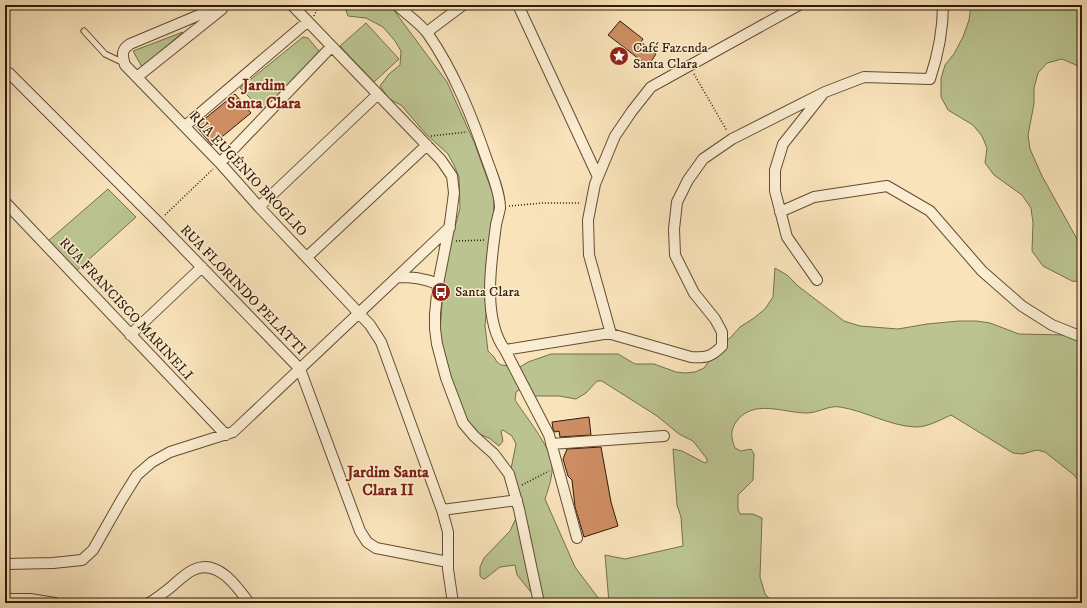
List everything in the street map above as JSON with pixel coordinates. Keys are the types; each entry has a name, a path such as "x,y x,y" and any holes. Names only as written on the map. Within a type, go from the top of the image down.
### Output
{"street":[{"path":"124,63 122,52 125,47 130,44 223,5"},
{"path":"137,77 227,5"},
{"path":"292,5 441,160 452,176 454,193 450,227 438,284 435,314 437,344 446,378 462,423 494,454 509,474 540,603"},
{"path":"397,5 427,32 448,66 477,130 495,183 500,207 491,264 490,307 495,330 499,341 549,435 577,538"},
{"path":"427,32 463,5"},
{"path":"518,5 598,177"},
{"path":"611,334 589,255 588,220 595,184 615,136 651,87 799,5"},
{"path":"505,350 611,334 691,357 702,358 713,355 722,346 722,332 715,319 694,293 675,255 674,229 677,202 688,180 703,159 732,140 825,92 864,77 930,79 936,59 943,23 943,5"},
{"path":"185,126 307,22"},
{"path":"220,163 331,47"},
{"name":"RUA EUGÊNIO BROGLIO","path":"124,63 220,163 306,258 359,313 370,325 381,342 442,510 448,532 448,562 453,603"},
{"name":"RUA FLORINDO PELATTI","path":"9,73 158,222 300,369 360,531 367,542 376,548 448,562"},
{"path":"817,280 787,237 775,191 775,170 783,144 825,92"},
{"path":"259,207 377,95"},
{"path":"306,258 423,141"},
{"path":"780,212 814,197 887,186 930,211 982,271 1022,306 1052,325 1082,337"},
{"name":"RUA FRANCISCO MARINELI","path":"5,202 226,435"},
{"path":"5,564 53,563 82,560 94,550 122,498 137,475 152,462 170,452 233,432 450,227"},
{"path":"130,335 202,267"},
{"path":"397,277 424,279 438,284"},
{"path":"551,444 664,436"},
{"path":"442,510 516,500"},
{"path":"148,603 158,598 193,570 205,566 216,568 232,581 249,603"},
{"path":"5,599 30,599 55,603"}],"lane":[{"path":"84,31 105,54 124,63"}],"path":[{"path":"690,66 732,140"},
{"path":"423,141 477,130"},
{"path":"158,222 220,163"},
{"path":"500,207 543,203 591,203"},
{"path":"447,241 494,239"},
{"path":"522,485 547,472"}],"green space":[{"path":"344,5 390,5 447,82 474,142 494,197 493,232 485,326 488,351 501,365 520,367 528,362 551,354 618,354 635,364 654,364 676,372 695,372 704,368 719,347 740,327 765,309 773,297 775,268 787,275 798,286 844,321 860,326 898,329 927,324 976,321 990,323 1019,334 1067,335 1082,329 1082,485 1074,475 1045,452 1037,450 1022,454 1013,453 951,415 929,425 916,427 896,424 840,407 832,407 807,413 769,408 751,410 736,422 732,432 735,448 741,451 751,449 754,454 753,480 738,495 738,509 740,514 753,514 762,518 760,577 765,594 774,603 609,603 605,555 625,559 683,546 681,517 677,505 673,449 682,451 705,463 707,462 707,459 693,441 679,434 657,416 602,381 597,381 586,393 576,399 559,396 535,396 519,390 516,392 515,400 542,440 552,463 552,472 545,499 575,567 602,603 543,603 535,597 517,575 515,565 500,567 483,579 480,576 480,567 484,558 510,531 516,518 511,469 516,444 512,436 503,430 501,431 503,441 499,446 489,438 474,432 466,422 441,346 440,330 445,267 460,208 459,177 448,154 426,134 401,105 389,99 380,86 389,74 400,65 401,51 395,41 383,27 366,18 348,16"},
{"path":"971,5 1057,5 1066,7 1082,7 1082,73 1076,65 1062,59 1047,63 1038,73 1034,88 1034,104 1028,135 1030,149 1042,176 1082,248 1082,282 1072,281 1043,266 1032,251 1033,223 1031,208 1022,195 994,175 985,163 987,148 982,136 973,125 948,110 941,97 941,79 945,65 954,54 963,37 969,20"},
{"path":"366,23 399,59 374,82 340,46"},
{"path":"183,32 142,67 133,51"},
{"path":"303,37 308,38 319,51 317,58 262,110 240,88"},
{"path":"108,189 136,217 76,271 47,242"}],"building":[{"path":"620,21 643,39 641,42 656,54 648,66 608,35"},
{"path":"235,94 251,113 212,145 196,126"},
{"path":"589,417 591,435 560,437 559,431 555,432 553,429 552,422"},
{"path":"601,447 611,502 618,526 584,537 575,507 572,480 568,476 563,459 567,449"}],"place":[{"name":"Café Fazenda Santa Clara","path":"619,56"},
{"name":"Santa Clara","path":"441,292"}],"district":[{"name":"Jardim Santa Clara","path":"264,94"},
{"name":"Jardim Santa Clara II","path":"388,481"}]}
